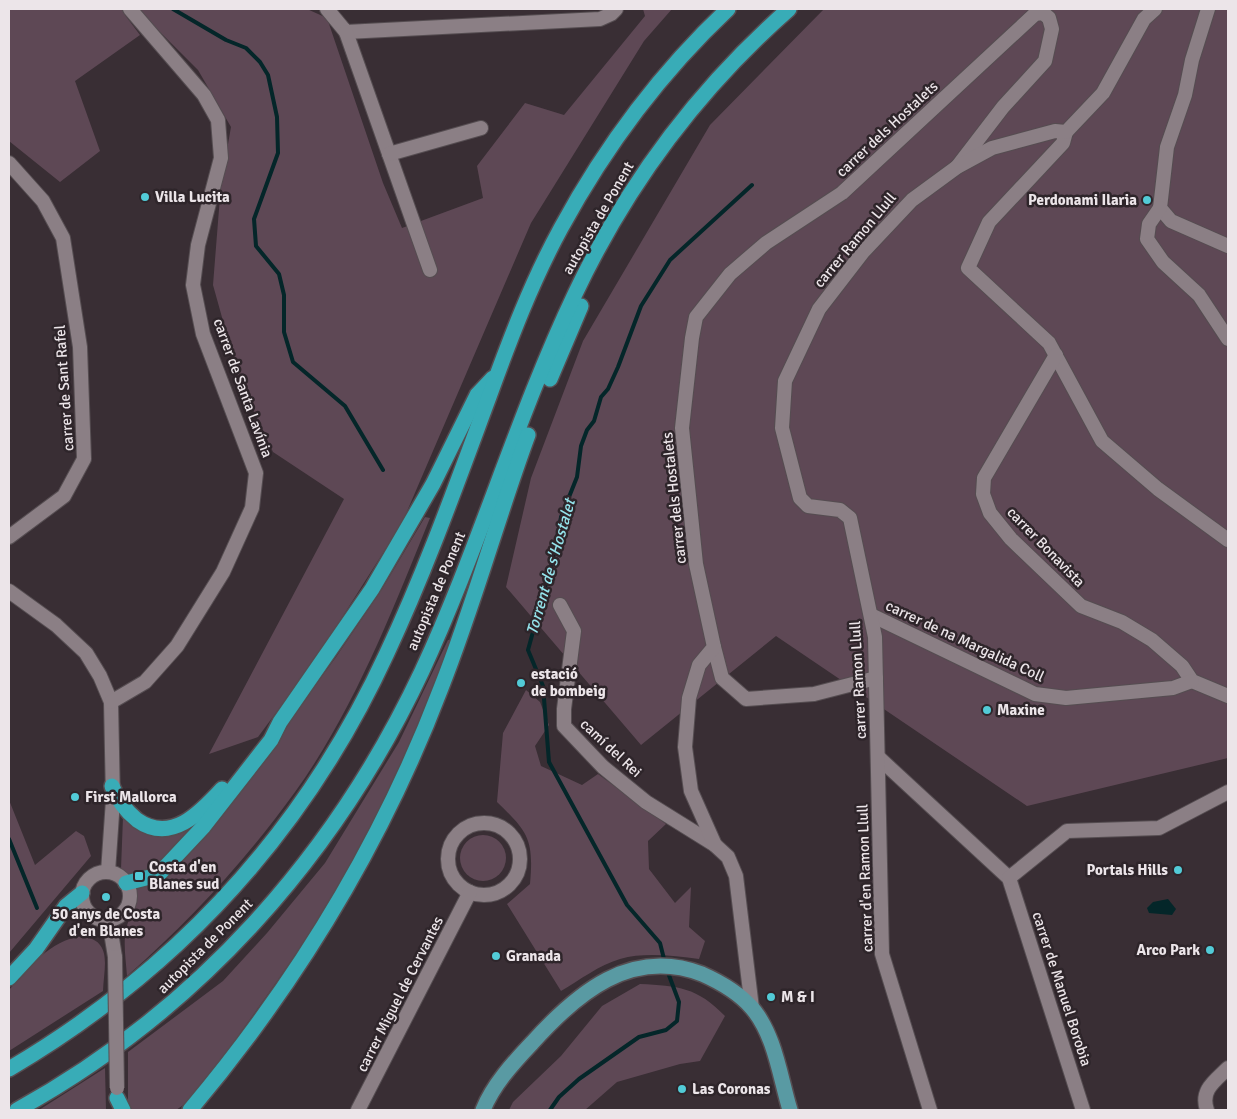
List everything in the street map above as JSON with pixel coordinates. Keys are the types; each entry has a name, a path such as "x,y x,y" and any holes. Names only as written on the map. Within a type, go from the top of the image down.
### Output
{"highway":[{"name":"autopista de Ponent","path":"9,1069 97,1012 171,952 252,868 296,810 340,742 386,655 423,569 527,299 560,230 590,177 630,120 668,71 728,9"},
{"name":"autopista de Ponent","path":"18,1110 90,1066 135,1034 189,989 260,919 340,815 391,732 435,642 553,343 603,239 642,175 687,114 730,64 789,9"},
{"path":"191,1109 244,1044 299,966 347,887 388,810 441,689 506,494 566,341 595,277 603,239"},
{"path":"112,786 122,805 144,824 159,829 182,825 200,812 217,794 280,722 372,589 433,484 477,395 497,373"},
{"path":"126,883 158,876 204,826 271,740 280,722"},
{"path":"9,978 36,948 66,906 82,894"}],"main road":[{"path":"483,1110 494,1088 516,1060 564,1010 613,976 641,968 665,965 688,969 723,985 752,1008 766,1031 790,1110"}],"street":[{"name":"carrer de Santa Lavínia","path":"110,702 145,682 177,646 223,572 252,508 256,473 203,334 193,285 198,245 221,158 218,120 204,95 130,9"},
{"path":"327,9 346,32 430,270"},
{"path":"346,32 600,19 611,14 616,9"},
{"path":"1155,9 1144,19 1103,93 1066,132 1064,142 989,222 968,268 1049,343 1102,441 1158,489 1228,540"},
{"path":"1208,9 1192,60 1185,95 1167,147 1160,208 1149,224 1147,239 1163,262 1199,295 1228,339"},
{"name":"carrer dels Hostalets","path":"714,647 696,564 682,428 696,317 730,274 766,243 842,193 1035,14 1043,13 1049,18 1052,29 1045,61 1003,107 957,167"},
{"path":"390,154 481,128"},
{"name":"carrer Ramon Llull","path":"878,757 876,678 871,616 850,518 840,510 808,506 800,498 782,428 785,381 819,310 863,252 912,200 957,167 992,148 1055,130 1066,132"},
{"name":"carrer de Sant Rafel","path":"9,163 43,201 63,238 80,347 84,459 64,496 9,537"},
{"path":"1160,208 1171,221 1228,246"},
{"name":"carrer Bonavista","path":"1056,355 984,478 983,494 990,513 1011,539 1081,606 1122,622 1152,640 1182,666 1192,680 1228,696"},
{"path":"9,591 56,625 86,653 100,676 110,702 112,786 108,872"},
{"name":"camí del Rei","path":"560,605 574,632 564,708 564,726 603,767 646,802 715,845"},
{"name":"carrer de na Margalida Coll","path":"871,616 1035,694 1066,698 1172,688 1192,680"},
{"path":"714,647 722,678 746,699 814,694 876,678"},
{"path":"714,647 699,665 689,698 685,747 691,791 715,845 728,857 736,876 752,1008"},
{"path":"878,757 1009,878 1068,832 1159,828 1228,792"},
{"name":"carrer d'en Ramon Llull","path":"878,757 882,954 930,1110"},
{"path":"483,823 494,824 514,838 520,854 518,871 512,882 501,891 481,895 470,892 460,885 451,870 449,852 453,841 461,832 471,826 483,823"},
{"path":"108,872 121,878 126,883 130,898 124,913 109,920 95,918 89,913 82,894 88,880 108,872"},
{"name":"carrer de Manuel Borobia","path":"1009,878 1083,1110"},
{"name":"carrer Miguel de Cervantes","path":"358,1110 470,892"},
{"path":"109,920 115,957 118,1102"},
{"path":"1207,1110 1203,1100 1208,1087 1228,1068"}],"shaded area":[{"path":"9,9 124,9 125,15 140,35 75,81 100,151 60,182 9,141"},
{"path":"141,9 307,9 327,18 383,183 402,228 483,198 477,166 525,103 564,115 645,16 643,9 672,9 644,41 531,223 402,523 315,660 258,737 209,754 344,499 273,452 240,382 213,285 221,184 231,127 198,70 141,13"},
{"path":"824,9 1228,9 1228,758 1027,806 776,636 641,745 506,587 531,478 583,341 710,125"},
{"path":"425,517 430,518 370,660 336,728 316,761 295,792 237,866 173,934 127,976 125,935 136,903 135,884 160,880 245,782 336,657 382,589"},
{"path":"448,640 451,640 428,700 375,817 333,894 296,953 213,1073 196,1094 176,1110 132,1110 128,1103 128,1052 223,981 267,933 325,863 399,742"},
{"path":"526,690 540,702 549,725 535,746 541,766 582,785 598,774 666,824 648,841 649,869 675,903 691,887 689,927 705,941 699,959 649,955 620,959 597,969 561,991 507,904 530,884 531,856 527,837 516,821 497,802 503,733"},
{"path":"9,800 35,865 76,831 84,836 91,856 9,953"},
{"path":"123,817 138,828 154,835 171,835 189,829 190,831 151,872 133,877 121,869"},
{"path":"483,835 496,839 502,845 506,858 502,871 496,877 483,881 470,877 464,871 460,858 464,845 470,839"},
{"path":"82,936 92,939 103,949 105,964 103,991 9,1051 9,990 50,949 60,943"},
{"path":"640,984 676,987 686,990 705,999 725,1016 700,1061 680,1064 617,1082 585,1110 509,1110 513,1102 561,1056 602,1006"},
{"path":"105,1068 106,1110 39,1110"}],"water":[{"path":"1168,899 1176,909 1172,915 1149,913 1147,908 1153,902"}],"waterway":[{"path":"173,9 226,40 246,48 260,62 268,75 277,117 278,153 254,219 256,246 279,274 284,295 284,332 293,362 345,406 383,470"},
{"name":"Torrent de s'Hostalet","path":"665,963 660,943 627,905 549,762 543,686 528,650 553,559 561,517 577,477 581,446 587,430 594,421 601,397 608,389 618,367 641,306 670,260 752,185"},
{"path":"9,839 37,908"},
{"name":"Torrent de s'Hostalet","path":"550,1110 559,1097 579,1079 639,1037 666,1030 677,1021 679,1002 667,970"}],"place":[{"name":"Villa Lucita","path":"145,197"},
{"name":"Perdonami Ilaria","path":"1147,200"},
{"name":"estació de bombeig","path":"521,683"},
{"name":"Maxine","path":"987,710"},
{"name":"First Mallorca","path":"75,797"},
{"name":"Portals Hills","path":"1178,870"},
{"name":"Costa d'en Blanes sud","path":"139,876"},
{"name":"50 anys de Costa d'en Blanes","path":"106,897"},
{"name":"Arco Park","path":"1210,950"},
{"name":"Granada","path":"496,956"},
{"name":"M & I","path":"771,997"},
{"name":"Las Coronas","path":"682,1089"}]}
